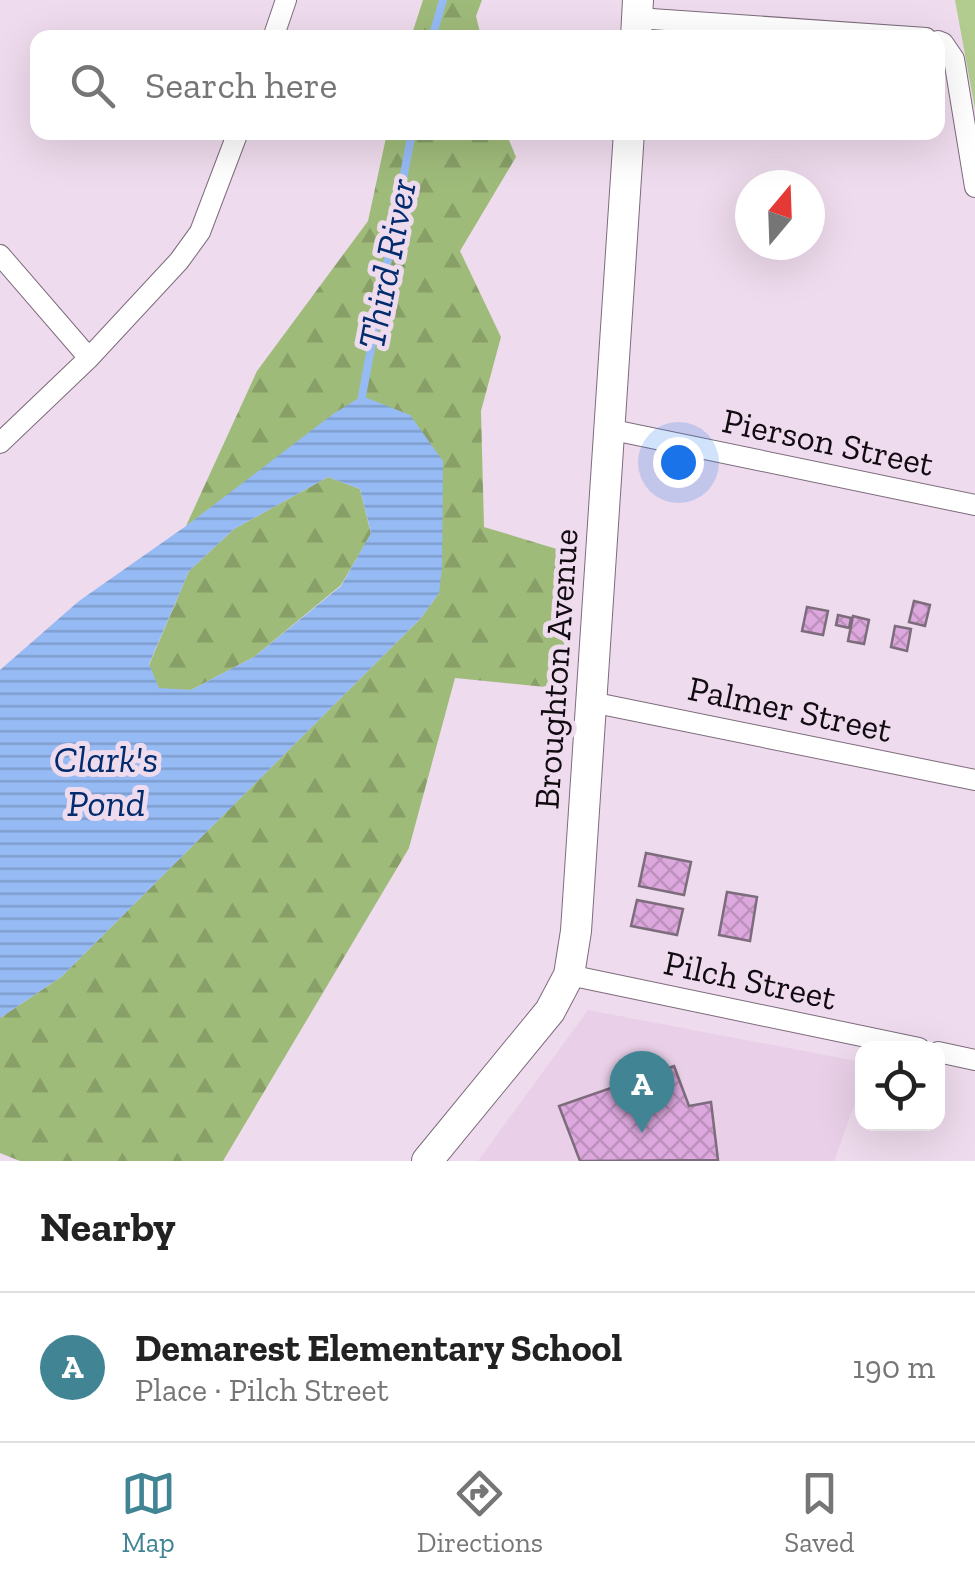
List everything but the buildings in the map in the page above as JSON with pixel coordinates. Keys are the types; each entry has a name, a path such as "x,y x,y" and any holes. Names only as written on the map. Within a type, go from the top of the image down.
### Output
{"street":[{"path":"276,30 286,0"},
{"path":"637,18 810,30"},
{"path":"945,46 954,59 975,187"},
{"path":"0,443 89,358 178,261 200,232 235,140"},
{"name":"Broughton Avenue","path":"427,1161 550,1011 569,975 576,931 628,140"},
{"path":"0,255 89,358"},
{"name":"Pierson Street","path":"608,429 975,505"},
{"name":"Palmer Street","path":"591,702 975,780"},
{"name":"Pilch Street","path":"569,975 885,1041"},
{"path":"945,1054 975,1060"}],"shaded area":[{"path":"588,1010 855,1061 855,1103 834,1161 478,1161"}],"green space":[{"path":"423,0 482,0 476,16 479,30 413,30"},
{"path":"955,0 975,0 975,109"},
{"path":"385,140 509,140 516,157 460,251 501,337 481,411 484,527 570,553 565,689 455,678 409,848 223,1161 20,1161 0,1153 0,1018 61,977 421,618 439,593 362,396 186,526 257,371 368,221"},
{"path":"328,477 360,489 371,534 341,585 254,657 191,690 159,689 149,665 189,571 234,529"}],"water":[{"name":"Clark's Pond","path":"362,396 410,415 443,461 439,593 421,618 61,977 0,1018 0,670 79,601 186,526","holes":["328,477 360,489 371,533 341,586 254,657 191,690 159,688 149,664 189,571 234,529"]}],"waterway":[{"name":"Third River","path":"434,30 443,0"},
{"name":"Third River","path":"362,396 410,140"}],"place":[{"name":"Demarest Elementary School","path":"642,1133"}]}
